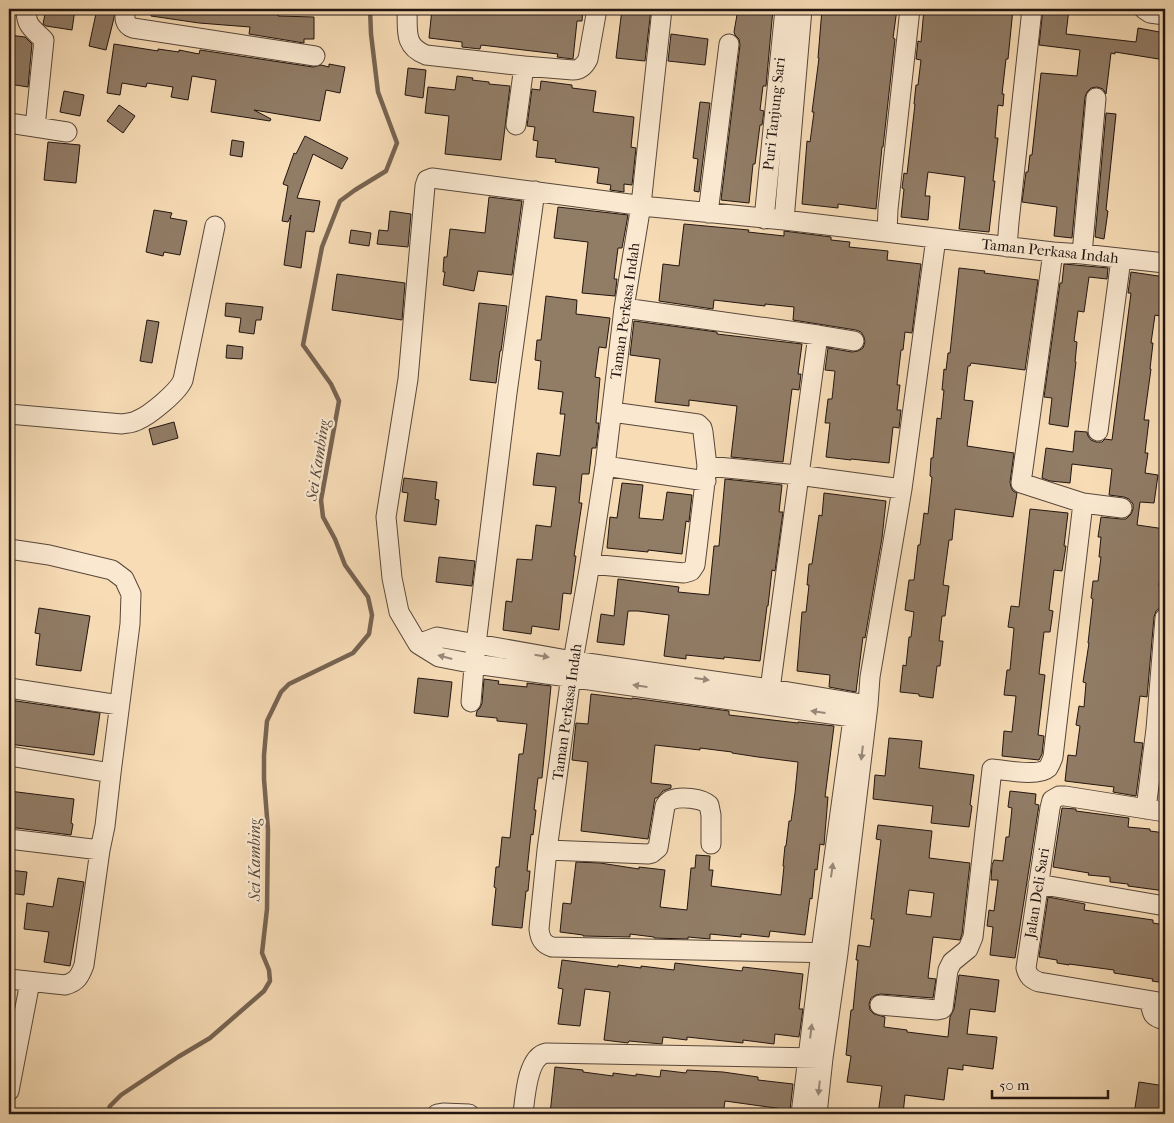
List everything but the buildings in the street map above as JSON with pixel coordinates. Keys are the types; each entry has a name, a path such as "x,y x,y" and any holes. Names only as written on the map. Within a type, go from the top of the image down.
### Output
{"street":[{"path":"26,9 28,24 44,40 35,127"},
{"path":"126,9 125,21 127,25 133,28 315,56"},
{"path":"407,9 408,38 418,52 431,57 573,70 580,68 588,59 597,9"},
{"path":"641,205 662,9"},
{"name":"Puri Tanjung Sari","path":"764,219 785,9"},
{"path":"784,220 802,9"},
{"path":"887,232 910,9"},
{"path":"1007,247 1032,9"},
{"path":"1144,9 1150,13 1165,15"},
{"path":"708,213 729,44"},
{"path":"516,125 524,66"},
{"path":"1082,254 1096,98"},
{"path":"9,123 67,132"},
{"name":"Taman Perkasa Indah","path":"418,644 399,612 392,578 386,517 408,379 427,180 432,178 708,213 1165,263"},
{"path":"471,702 476,644 507,393 535,191"},
{"name":"Taman Perkasa Indah","path":"641,205 624,308 605,466 572,669 547,850 540,935 543,942 552,947 830,952"},
{"path":"9,414 122,424 131,423 143,418 174,393 183,380 215,226"},
{"path":"801,1114 815,1057 861,711 870,677 902,489 936,238"},
{"path":"1053,252 1021,483 1083,504 1122,508"},
{"path":"1098,431 1121,258"},
{"path":"624,308 854,341"},
{"path":"769,696 818,335"},
{"path":"590,564 684,573 691,571 694,565 707,473 702,428 698,424 612,412"},
{"path":"605,466 707,473 798,475 902,489"},
{"path":"880,1005 937,1010 943,1008 948,970 952,962 968,949 973,937 992,769 1039,772 1048,767 1053,757 1083,504"},
{"path":"9,549 49,555 112,570 124,579 131,594 130,624 84,965 81,974 72,984 65,985 9,979"},
{"path":"1146,809 1161,729 1165,618"},
{"path":"418,644 437,637 476,644 516,660 861,711"},
{"path":"418,644 440,657 475,664 516,660"},
{"path":"9,688 119,705"},
{"path":"9,756 111,772"},
{"name":"Jalan Deli Sari","path":"1165,812 1065,796 1052,800 1026,961 1027,974 1031,979 1048,984 1158,1002 1152,1014 1157,1018 1165,1020"},
{"path":"547,850 652,853 658,848 665,806 672,800 687,798 705,801 709,805 711,844"},
{"path":"9,839 100,850"},
{"path":"1038,884 1165,906"},
{"path":"9,1091 30,982"},
{"path":"523,1114 528,1080 534,1061 541,1054 546,1053 815,1057"},
{"path":"815,1057 817,1114"},
{"path":"437,1114 470,1114"}],"waterway":[{"name":"Sei Kambing","path":"107,1114 110,1106 121,1095 210,1038 264,991 270,981 269,970 262,953 267,909 268,830 264,779 267,721 281,692 289,684 353,653 369,634 372,615 368,597 345,565 335,539 323,517 321,500 339,401 331,384 303,345 322,247 340,201 386,171 397,143 378,92 370,9"}]}
